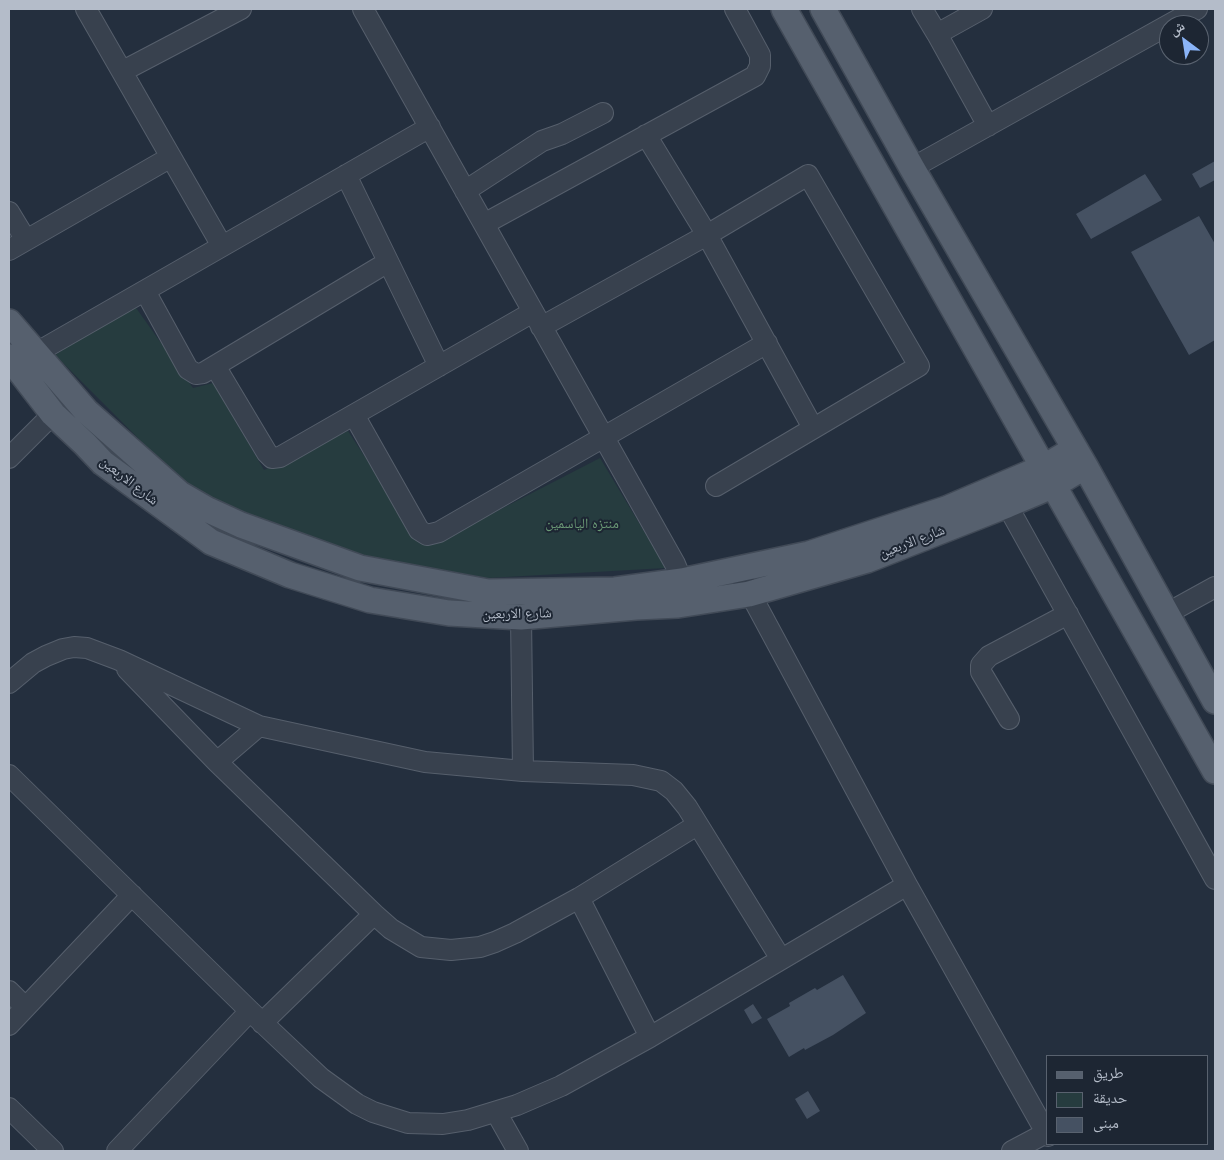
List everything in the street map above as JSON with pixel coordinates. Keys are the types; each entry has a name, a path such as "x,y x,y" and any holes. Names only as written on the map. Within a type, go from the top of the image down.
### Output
{"main road":[{"path":"784,9 1215,771"},
{"path":"823,9 912,168 1080,457 1215,701"},
{"path":"9,322 86,411 180,494 206,509 241,525 360,568 488,592 615,590 682,581 809,554 1049,476"},
{"name":"شارع الاربعين","path":"9,357 52,414 86,444 103,463 211,542 290,575 370,600 449,613 521,617 636,607 678,606 749,594 867,560 1007,505 1080,457"},
{"path":"103,463 123,443"}],"street":[{"path":"86,9 222,246"},
{"path":"123,71 242,9"},
{"path":"363,9 675,564 682,581"},
{"path":"484,224 754,76 760,66 760,54 735,9"},
{"path":"922,9 938,34 988,126"},
{"path":"938,34 982,9"},
{"path":"912,168 1197,9"},
{"path":"465,191 542,141 562,134 603,113"},
{"path":"36,353 430,127"},
{"path":"646,135 707,235 813,428"},
{"path":"9,250 171,156"},
{"path":"346,175 439,366"},
{"path":"215,366 267,453 272,458 280,457 439,366 707,235 808,175 918,366 716,486"},
{"path":"9,212 26,240"},
{"path":"145,291 188,369 196,374 203,373 215,366 388,262"},
{"path":"354,415 419,530 427,535 439,532 767,343"},
{"path":"9,458 52,414"},
{"path":"1007,505 1215,879"},
{"path":"737,569 907,885 1046,1133"},
{"path":"1166,614 1215,586"},
{"path":"1009,719 982,672 980,665 989,656 1068,614"},
{"path":"521,617 523,771"},
{"path":"9,684 33,664 63,649 74,647 87,648 118,660 260,726 425,762 523,771 633,774 662,781 674,790 687,808 781,959"},
{"path":"118,660 216,762 374,914 391,929 422,947 436,950 466,949 495,942 579,898 697,826"},
{"path":"216,762 260,726"},
{"path":"9,775 256,1017 321,1078 357,1104 373,1112 408,1123 426,1124 468,1120 496,1112 561,1086 650,1037 907,885"},
{"path":"9,1025 132,895"},
{"path":"579,898 650,1037"},
{"path":"117,1151 256,1017 374,914"},
{"path":"9,991 25,1007"},
{"path":"9,1108 53,1151"},
{"path":"496,1112 518,1151"},
{"path":"1012,1151 1046,1139"}],"green space":[{"name":"منتزه الياسمين","path":"134,305 193,388 213,383 264,470 348,431 422,544 470,525 600,458 666,568 488,578 349,554 190,490 55,355"}],"building":[{"path":"1215,161 1215,180 1200,188 1192,174"},
{"path":"1145,174 1162,200 1091,239 1076,214"},
{"path":"1199,216 1215,244 1215,340 1189,355 1131,252"},
{"path":"843,975 866,1013 833,1035 789,1057 767,1019 790,1006 789,1003"},
{"path":"753,1004 762,1018 752,1024 744,1010"},
{"path":"808,1091 820,1111 807,1119 795,1099"}]}
